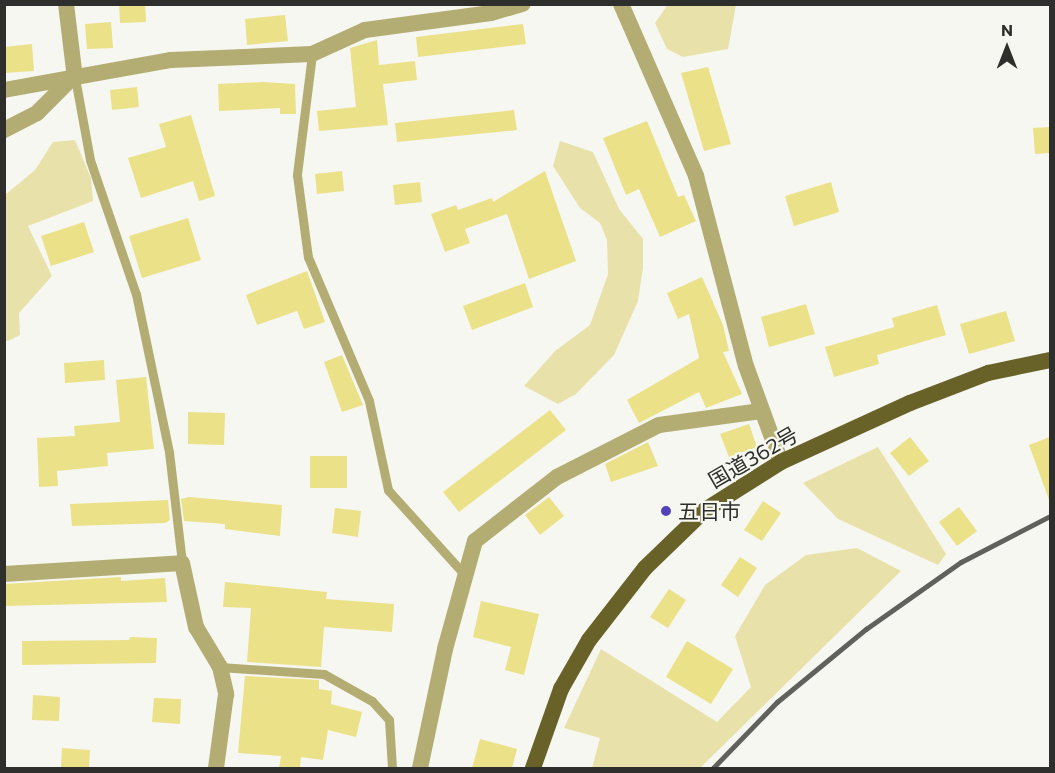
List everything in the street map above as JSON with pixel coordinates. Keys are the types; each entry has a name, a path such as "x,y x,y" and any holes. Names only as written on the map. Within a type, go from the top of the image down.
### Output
{"highway":[{"name":"国道362号","path":"533,768 561,688 589,640 645,568 705,510 781,462 988,373 1050,360"}],"street":[{"path":"66,4 72,80"},
{"path":"4,90 72,80 171,60 312,54 365,30 491,14 523,4"},
{"path":"621,4 696,176 761,411 781,462"},
{"path":"4,130 37,113 72,80"},
{"path":"420,768 464,574 475,541 557,477 659,425 761,411"},
{"path":"4,574 182,563 196,627 220,667 226,694 216,768"}],"lane":[{"path":"312,54 297,175 308,257 369,401 388,490 464,574"},
{"path":"72,80 90,160 138,305 169,452 182,563"},
{"path":"220,667 324,674 372,701 389,720 392,768"}],"shaded area":[{"path":"668,4 736,5 728,49 683,57 667,49 655,23"},
{"path":"75,140 91,178 93,201 28,226 52,276 19,313 20,335 8,341 4,339 5,195 35,170 53,142"},
{"path":"560,141 593,152 619,209 643,239 643,268 638,301 614,355 576,394 558,404 524,386 555,351 590,325 608,274 607,240 600,223 580,208 553,166"},
{"path":"878,447 946,554 938,565 838,519 803,483"},
{"path":"857,548 901,571 700,768 592,768 600,738 564,728 601,649 717,722 751,687 735,636 765,585 806,555"}],"building":[{"path":"119,4 145,4 146,22 120,23"},
{"path":"285,15 288,41 247,45 245,19"},
{"path":"111,22 113,48 87,49 85,24"},
{"path":"523,24 526,44 418,57 416,37"},
{"path":"377,40 379,65 415,61 417,80 383,84 388,125 319,131 317,111 356,107 350,48"},
{"path":"32,44 34,71 4,73 4,47"},
{"path":"708,67 731,144 704,151 681,73"},
{"path":"263,82 295,84 296,114 280,114 280,108 219,111 218,84"},
{"path":"137,87 139,107 112,110 110,90"},
{"path":"514,110 517,130 397,142 395,123"},
{"path":"191,115 215,196 199,201 193,181 141,198 128,158 166,147 159,124"},
{"path":"647,121 678,197 684,195 696,221 660,237 639,189 626,195 603,138"},
{"path":"1050,127 1050,153 1035,154 1033,128"},
{"path":"342,171 344,191 317,194 315,174"},
{"path":"545,171 576,261 529,279 507,214 465,229 470,243 445,252 431,214 456,205 458,210 492,198 493,202"},
{"path":"420,182 422,202 395,205 393,185"},
{"path":"831,182 839,212 794,226 785,196"},
{"path":"188,218 201,260 142,278 129,236"},
{"path":"84,222 94,252 51,266 41,236"},
{"path":"307,271 325,322 304,329 297,311 257,325 246,295"},
{"path":"702,277 723,325 729,351 723,352 742,394 706,408 699,392 639,423 627,400 699,358 689,314 678,319 667,293"},
{"path":"525,283 533,307 472,330 463,306"},
{"path":"806,304 815,334 769,347 761,317"},
{"path":"937,305 946,335 877,355 879,364 834,377 825,347 894,327 892,318"},
{"path":"1006,311 1015,341 969,354 960,324"},
{"path":"342,355 363,405 342,412 324,362"},
{"path":"104,360 105,380 65,383 64,363"},
{"path":"146,377 154,449 107,453 108,466 57,471 58,486 39,487 37,438 75,436 74,426 120,422 116,380"},
{"path":"550,410 566,430 459,512 443,492"},
{"path":"188,412 225,413 224,445 188,444"},
{"path":"749,424 757,447 729,457 720,434"},
{"path":"910,437 929,461 909,476 890,453"},
{"path":"1050,437 1050,500 1049,500 1029,445"},
{"path":"648,442 658,466 611,482 605,464"},
{"path":"310,456 347,456 347,488 310,488"},
{"path":"189,497 282,505 280,536 225,529 225,524 184,521 181,499"},
{"path":"549,497 564,516 540,535 525,515"},
{"path":"168,500 170,520 165,523 72,526 70,504"},
{"path":"763,501 781,513 762,541 744,530"},
{"path":"959,507 977,531 957,546 939,522"},
{"path":"335,508 361,511 358,537 332,533"},
{"path":"740,557 757,568 738,597 721,585"},
{"path":"121,577 121,581 165,578 167,602 4,606 4,584"},
{"path":"225,582 327,592 326,599 394,604 392,632 324,627 321,667 247,662 251,608 223,607"},
{"path":"669,589 686,600 668,628 650,617"},
{"path":"481,601 539,614 524,675 505,670 511,647 473,637"},
{"path":"130,637 157,638 156,663 22,665 22,641 129,640"},
{"path":"687,641 733,669 711,704 666,677"},
{"path":"245,676 319,680 319,689 332,691 331,704 362,712 356,737 328,730 323,760 301,757 300,768 279,768 281,756 238,753"},
{"path":"33,695 60,697 59,721 32,720"},
{"path":"154,698 181,699 180,724 152,722"},
{"path":"480,739 517,749 512,768 472,768"},
{"path":"62,748 90,750 89,768 61,768"}],"railway":[{"path":"713,768 777,702 866,629 961,562 1050,516"}],"place":[{"name":"五日市","path":"666,511"}]}
